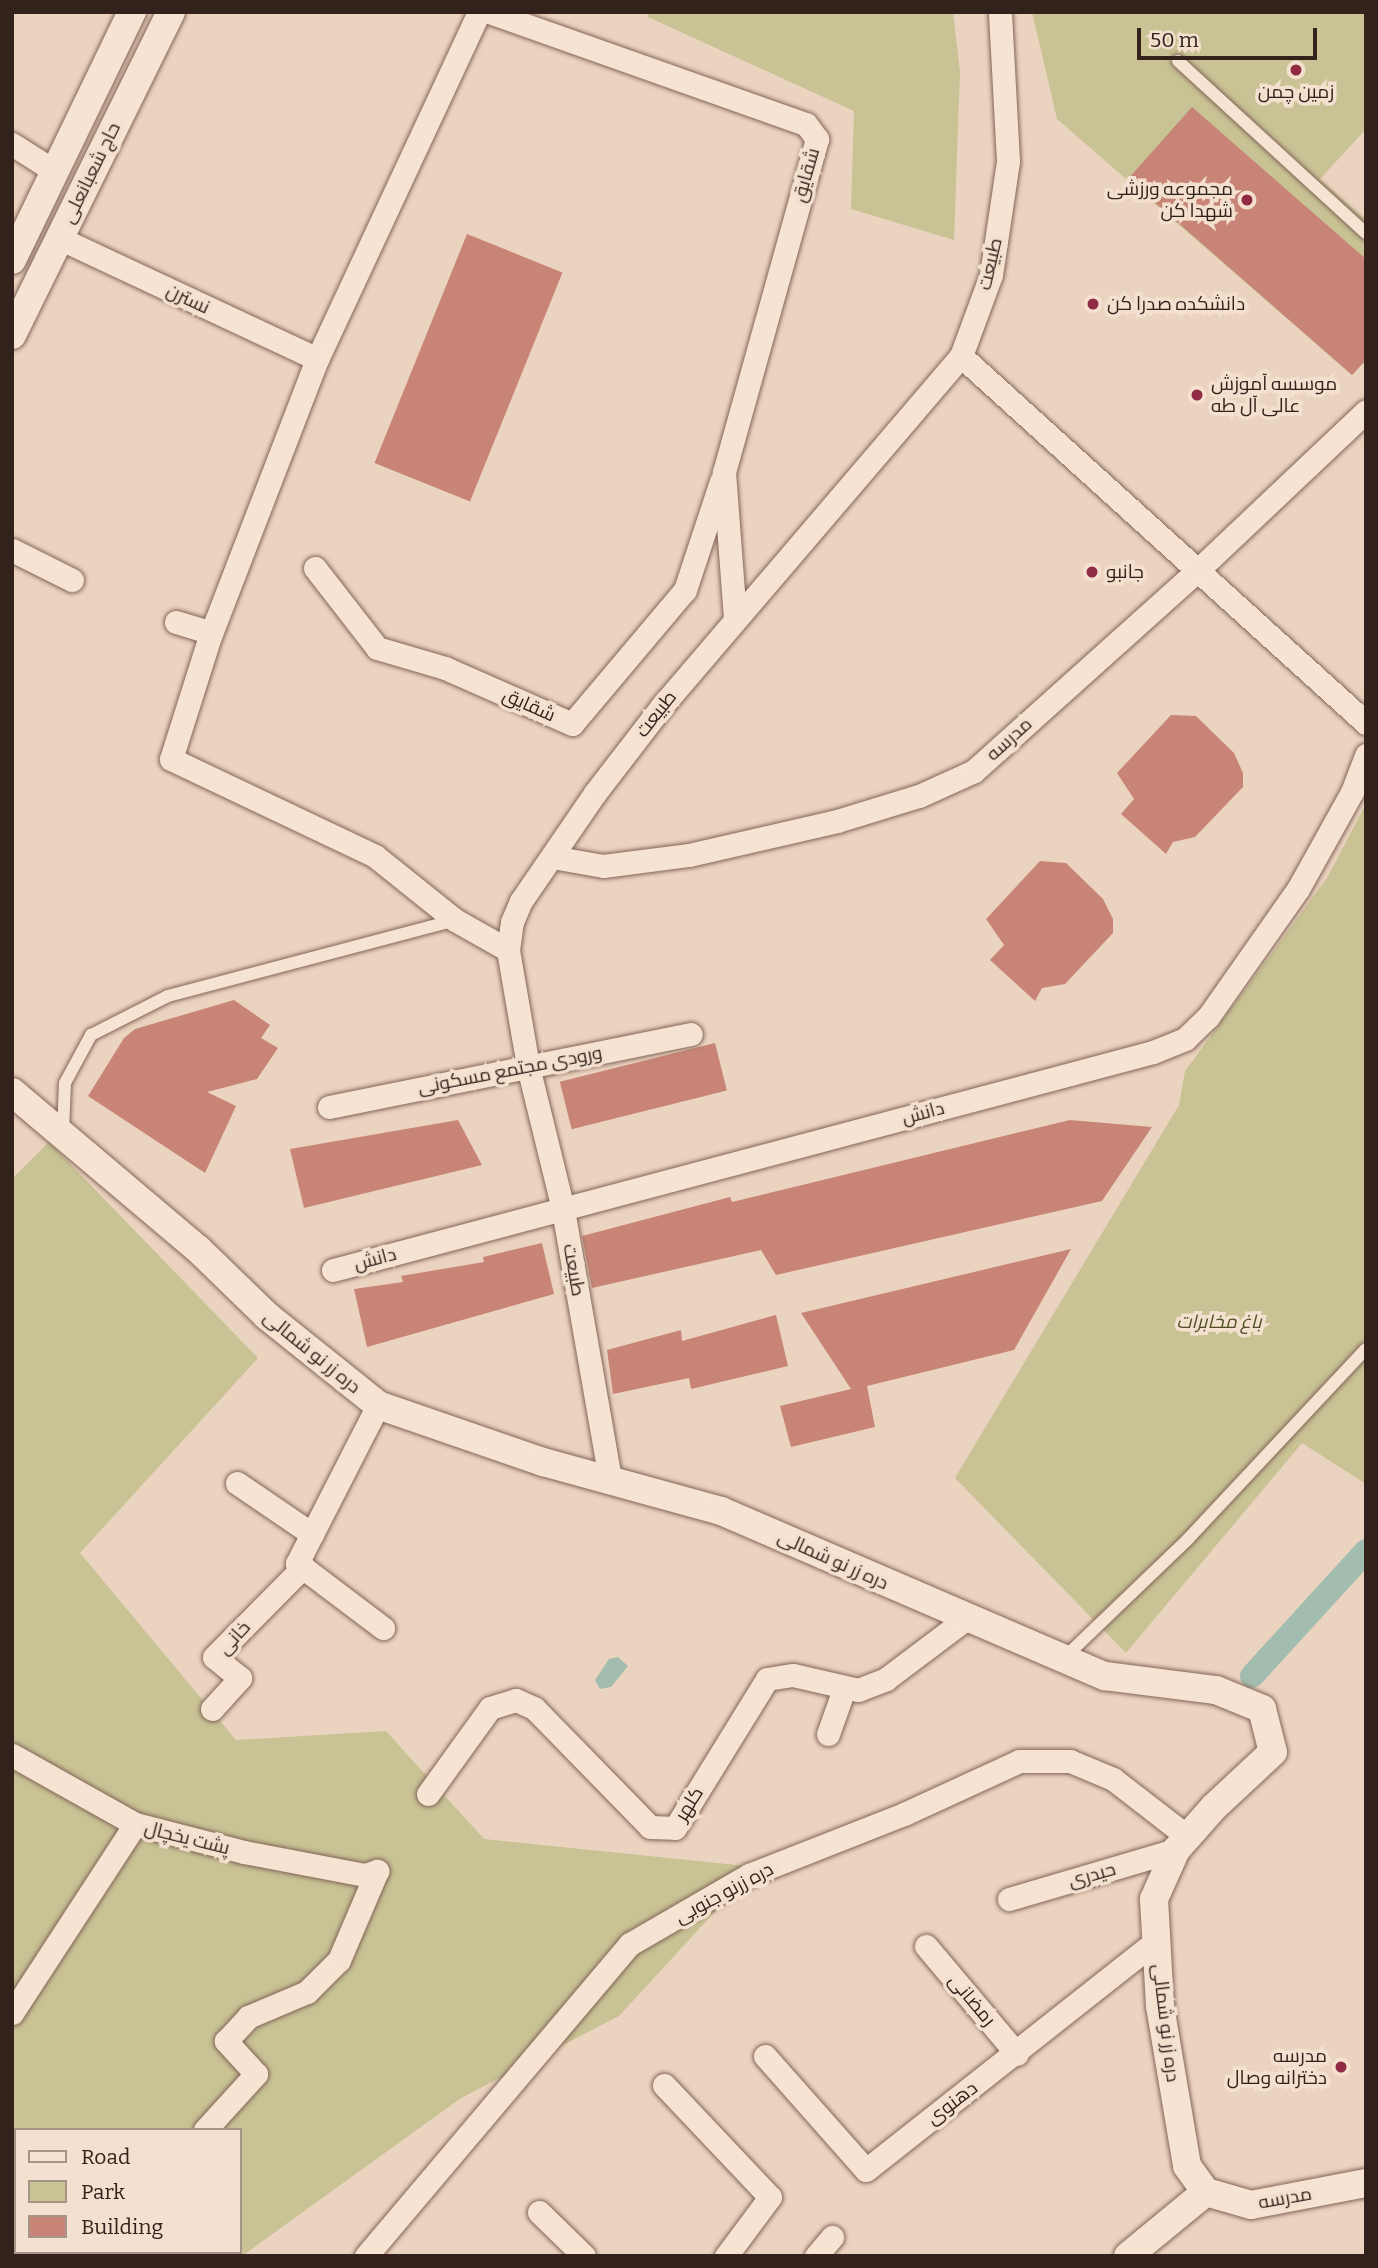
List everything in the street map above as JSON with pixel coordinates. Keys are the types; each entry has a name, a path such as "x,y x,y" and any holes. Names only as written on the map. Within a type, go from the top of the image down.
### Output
{"street":[{"name":"حاج شعبانعلی","path":"12,260 132,12"},
{"name":"حاج شعبانعلی","path":"12,335 171,12"},
{"path":"479,12 317,359 211,633 172,759 375,856 455,920 508,950"},
{"name":"شقایق","path":"315,568 377,648 445,668 572,724 685,590 724,472 817,139 806,124 489,12"},
{"name":"طبیعت","path":"610,1479 563,1209 528,1066 508,950 512,922 521,901 551,857 653,717 961,356 991,275 1008,161 1000,12"},
{"path":"12,144 85,186"},
{"path":"29,224 59,238"},
{"name":"نسترن","path":"59,238 317,359"},
{"path":"961,356 1366,723"},
{"name":"مدرسه","path":"551,857 603,866 689,855 919,796 974,771 1198,570 1366,411"},
{"name":"شقایق","path":"724,472 735,620"},
{"path":"12,550 72,580"},
{"path":"176,622 211,633"},
{"name":"دانش","path":"333,1270 1153,1052 1185,1039 1208,1017 1298,889 1352,792 1366,755"},
{"name":"ورودی مجتمع مسکونی","path":"329,1107 691,1034"},
{"name":"دره زر نو شمالی","path":"12,1092 199,1250 267,1316 378,1405 455,1435 721,1511 1105,1676 1216,1690 1262,1709 1273,1752 1182,1844 1154,1899 1160,2006 1187,2166 1206,2192"},
{"path":"378,1405 298,1563 383,1628"},
{"path":"237,1483 312,1534"},
{"name":"خانی","path":"212,1709 240,1678 214,1657 303,1567"},
{"name":"کلهر","path":"428,1794 490,1708 516,1700 534,1708 650,1827 675,1828 767,1679 793,1675 844,1689 858,1690 886,1679 967,1618"},
{"path":"828,1734 844,1689"},
{"name":"پشت یخچال","path":"12,1755 135,1824 244,1852 365,1875 377,1871 339,1959 307,1992 248,2017 226,2041 256,2074 207,2128"},
{"name":"دره زرنو جنوبی","path":"366,2256 631,1944 749,1875 904,1814 1019,1761 1070,1761 1112,1779 1182,1844"},
{"path":"12,2013 135,1824"},
{"name":"حیدری","path":"1009,1899 1182,1844"},
{"name":"دهنوی","path":"765,2056 866,2170 1017,2054 1156,1941"},
{"name":"رمضانی","path":"926,1946 1017,2054"},
{"path":"664,2085 770,2197 726,2256"},
{"name":"مدرسه","path":"1206,2192 1251,2205 1366,2183"},
{"path":"1136,2252 1206,2192"},
{"path":"540,2212 584,2256"},
{"path":"816,2256 832,2236"}],"lane":[{"path":"1178,61 1366,233"},
{"path":"63,1135 65,1083 91,1035 168,996 455,920"},
{"path":"1063,1659 1188,1539 1366,1349"}],"green space":[{"path":"649,12 953,12 960,72 954,240 851,209 854,111 648,17"},
{"name":"مجموعه ورزشی شهدا کن","path":"1032,12 1366,12 1366,129 1320,179 1366,220 1366,360 1352,375 1057,119"},
{"name":"باغ مخابرات","path":"1366,804 1366,1484 1302,1443 1126,1653 955,1478 1179,1105 1185,1071 1327,878"},
{"path":"49,1142 258,1358 80,1553 236,1740 386,1731 484,1839 756,1867 619,2016 461,2098 242,2256 12,2256 12,1179"}],"shaded area":[{"path":"618,1657 628,1666 611,1687 600,1689 595,1680 609,1659"}],"building":[{"path":"1192,107 1366,259 1366,360 1352,375 1128,179"},
{"path":"467,234 562,273 470,502 374,463"},
{"path":"1171,715 1196,716 1234,753 1243,773 1243,787 1195,837 1173,842 1166,854 1121,814 1134,799 1117,773"},
{"path":"1040,861 1066,863 1103,899 1113,919 1113,933 1065,984 1042,988 1035,1001 990,960 1004,945 986,919"},
{"path":"234,1000 270,1025 261,1038 278,1048 257,1079 207,1092 236,1106 205,1173 88,1096 124,1038 135,1029"},
{"path":"715,1043 727,1091 572,1129 560,1082"},
{"path":"458,1120 482,1165 304,1208 290,1149"},
{"path":"1070,1120 1152,1127 1102,1201 776,1275 761,1250 592,1288 582,1236 730,1197 732,1202"},
{"path":"542,1243 554,1294 367,1347 354,1289 403,1282 401,1276 484,1262 483,1257"},
{"path":"1071,1249 1014,1350 867,1386 875,1427 791,1447 780,1406 851,1389 801,1313"},
{"path":"776,1315 788,1366 691,1389 689,1378 613,1394 607,1350 681,1330 682,1341"}],"waterway":[{"path":"1252,1676 1366,1551"}],"place":[{"name":"زمین چمن","path":"1296,70"},
{"name":"مجموعه ورزشی شهدا کن","path":"1247,200"},
{"name":"دانشکده صدرا کن","path":"1093,304"},
{"name":"موسسه آموزش عالی آل طه","path":"1197,395"},
{"name":"جانبو","path":"1092,572"},
{"name":"مدرسه دخترانه وصال","path":"1341,2067"}]}
